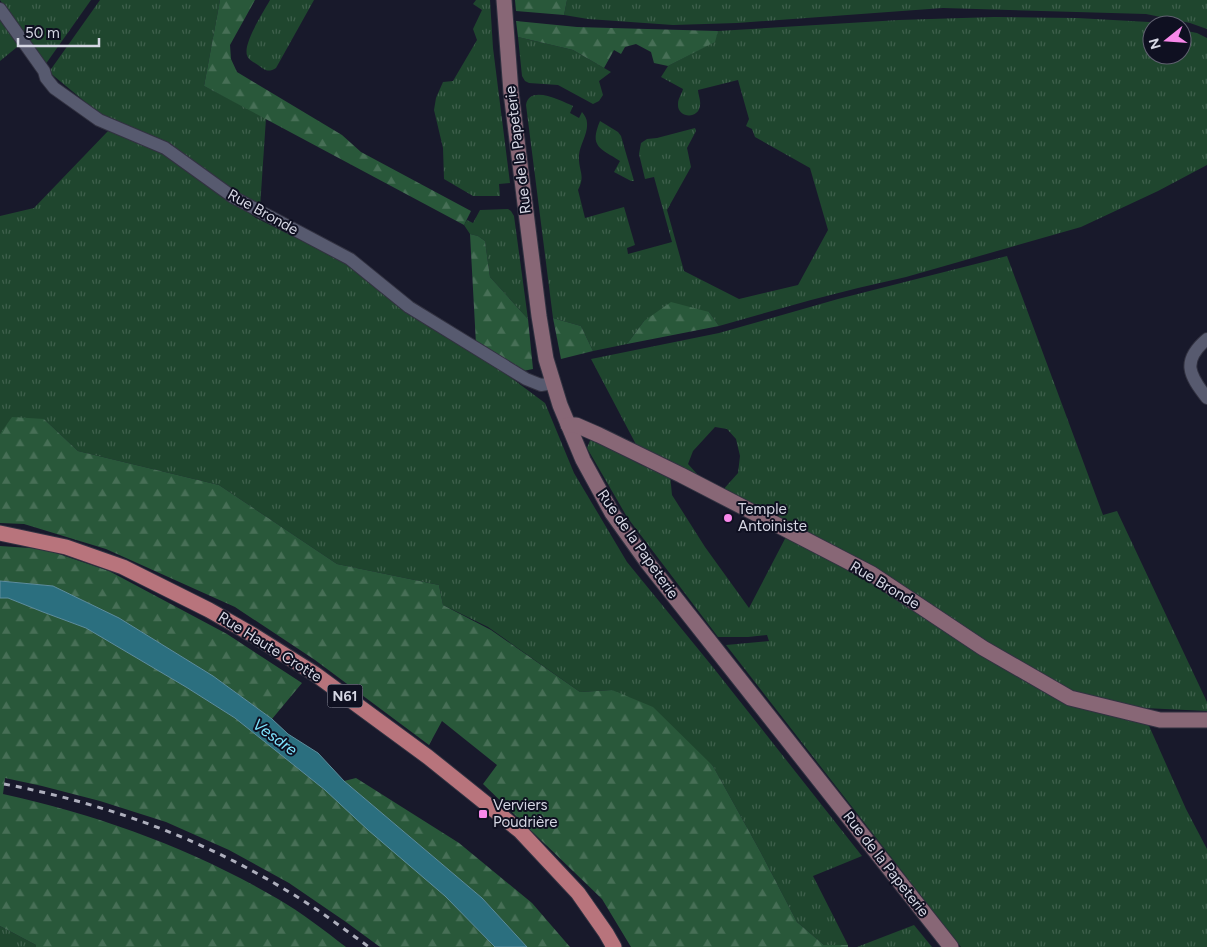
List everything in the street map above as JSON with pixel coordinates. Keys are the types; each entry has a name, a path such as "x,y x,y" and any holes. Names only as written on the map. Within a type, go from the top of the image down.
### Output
{"main road":[{"name":"Rue de la Papeterie","path":"504,0 511,92 546,359 568,426 583,460 612,513 647,562 951,947"},
{"name":"Rue Bronde","path":"568,426 576,425 599,435 872,574 983,648 1070,698 1160,720 1207,720"},
{"name":"Rue Haute Crotte","path":"7,534 66,547 123,567 209,610 315,674 428,757 520,831 578,893 614,947"}],"street":[{"name":"Rue Bronde","path":"0,9 54,88 99,120 165,148 233,197 350,259 409,307 526,379 541,385 553,383"},
{"path":"1207,340 1198,347 1192,356 1190,366 1193,379 1207,398"}],"green space":[{"path":"0,0 91,0 45,65"},
{"path":"100,0 220,0 204,86 266,118 260,208 112,124 49,72"},
{"path":"220,0 255,0 230,45 231,59 237,72 342,135 361,152 471,211 464,225 204,86"},
{"path":"270,0 314,0 276,68 269,71 250,60 247,50 255,27"},
{"path":"476,0 490,0 493,48 510,183 499,184 500,196 473,196 444,179 443,148 434,110 436,98 443,82 453,81 477,40 473,29 482,10 473,4"},
{"path":"515,0 567,0 564,15 516,11"},
{"path":"567,0 1207,0 1207,29 1192,24 1192,15 943,8 737,23 673,25 588,19 564,15"},
{"path":"0,13 22,43 0,61"},
{"path":"994,17 1077,18 1142,22 1142,65 1192,65 1192,32 1197,33 1207,38 1207,165 1158,191 1081,227 906,277 811,300 719,326 709,312 644,321 627,344 593,351 581,326 553,318 526,105 528,99 539,95 546,96 573,106 570,113 579,118 582,112 585,116 587,127 579,155 582,177 578,190 585,218 624,207 635,245 627,248 628,254 672,242 654,177 645,179 639,154 641,143 647,139 695,128 696,131 687,148 691,167 667,210 684,271 739,299 798,285 828,230 810,168 755,137 752,129 746,126 749,119 738,80 698,90 699,110 692,115 688,115 679,109 678,102 683,89 661,77 668,66 714,42 718,31 899,20"},
{"path":"516,21 577,27 718,31 715,42 668,66 654,63 651,52 636,44 625,47 621,54 614,50 604,68 573,50 518,37"},
{"path":"518,37 573,50 611,72 599,81 603,95 599,101 593,104 558,85 529,83 525,81 522,76"},
{"path":"600,121 618,132 621,136 634,181 614,172 620,161 598,146 596,136"},
{"path":"109,130 166,153 256,218 343,261 494,365 545,403 574,473 627,562 862,856 813,876 848,945 824,945 797,922 713,766 612,690 580,692 488,627 443,605 439,585 337,564 219,485 78,451 44,419 0,434 0,216 34,208"},
{"path":"508,209 514,216 528,319 490,277 485,241 478,236 470,234 464,225 467,220 473,223 480,210"},
{"path":"470,234 478,236 485,241 490,277 528,319 533,369 518,372 476,344"},
{"path":"1007,256 1103,515 1117,511 1207,702 1207,711 1123,707 1076,693 722,491 738,473 740,456 736,439 727,429 715,427 693,451 688,464 697,474 695,479 640,452 591,359 719,333 838,299"},
{"path":"671,302 709,312 719,326 627,344 644,321"},
{"path":"553,318 581,326 593,351 561,359"},
{"path":"12,417 44,419 78,451 219,485 337,564 439,585 443,605 491,630 580,692 612,690 653,707 713,766 797,922 824,945 848,945 848,947 631,947 602,899 483,784 497,765 442,721 429,745 315,660 235,607 106,549 24,524 0,523 0,434"},
{"path":"591,438 641,465 670,475 672,495 705,547 749,608 788,533 894,593 1047,690 1146,719 1186,809 1207,849 1207,947 961,947 726,645 769,641 767,635 718,637 627,517 587,448"},
{"path":"0,546 44,549 109,571 227,634 302,683 272,719 213,676 119,618 53,586 0,581"},
{"path":"0,598 8,598 86,628 235,718 325,790 445,896 495,947 380,947 289,883 229,850 166,822 100,801 5,778 3,794 39,802 110,823 213,864 278,899 346,947 36,947 36,945 0,926"},
{"path":"356,778 459,843 532,903 570,947 527,947 482,898 344,781"},
{"path":"914,925 932,947 857,947"},
{"path":"0,926 36,945 36,947 0,947"}],"water":[{"name":"Vesdre","path":"0,581 53,586 119,618 213,676 272,719 288,734 318,753 344,781 482,898 527,947 495,947 445,896 368,830 325,790 235,718 86,628 8,598 0,598"}],"railway":[{"path":"4,784 77,801 113,812 149,824 218,853 284,889 369,947"}],"place":[{"name":"Temple Antoiniste","path":"728,518"},
{"name":"Verviers Poudrière","path":"483,814"}]}
